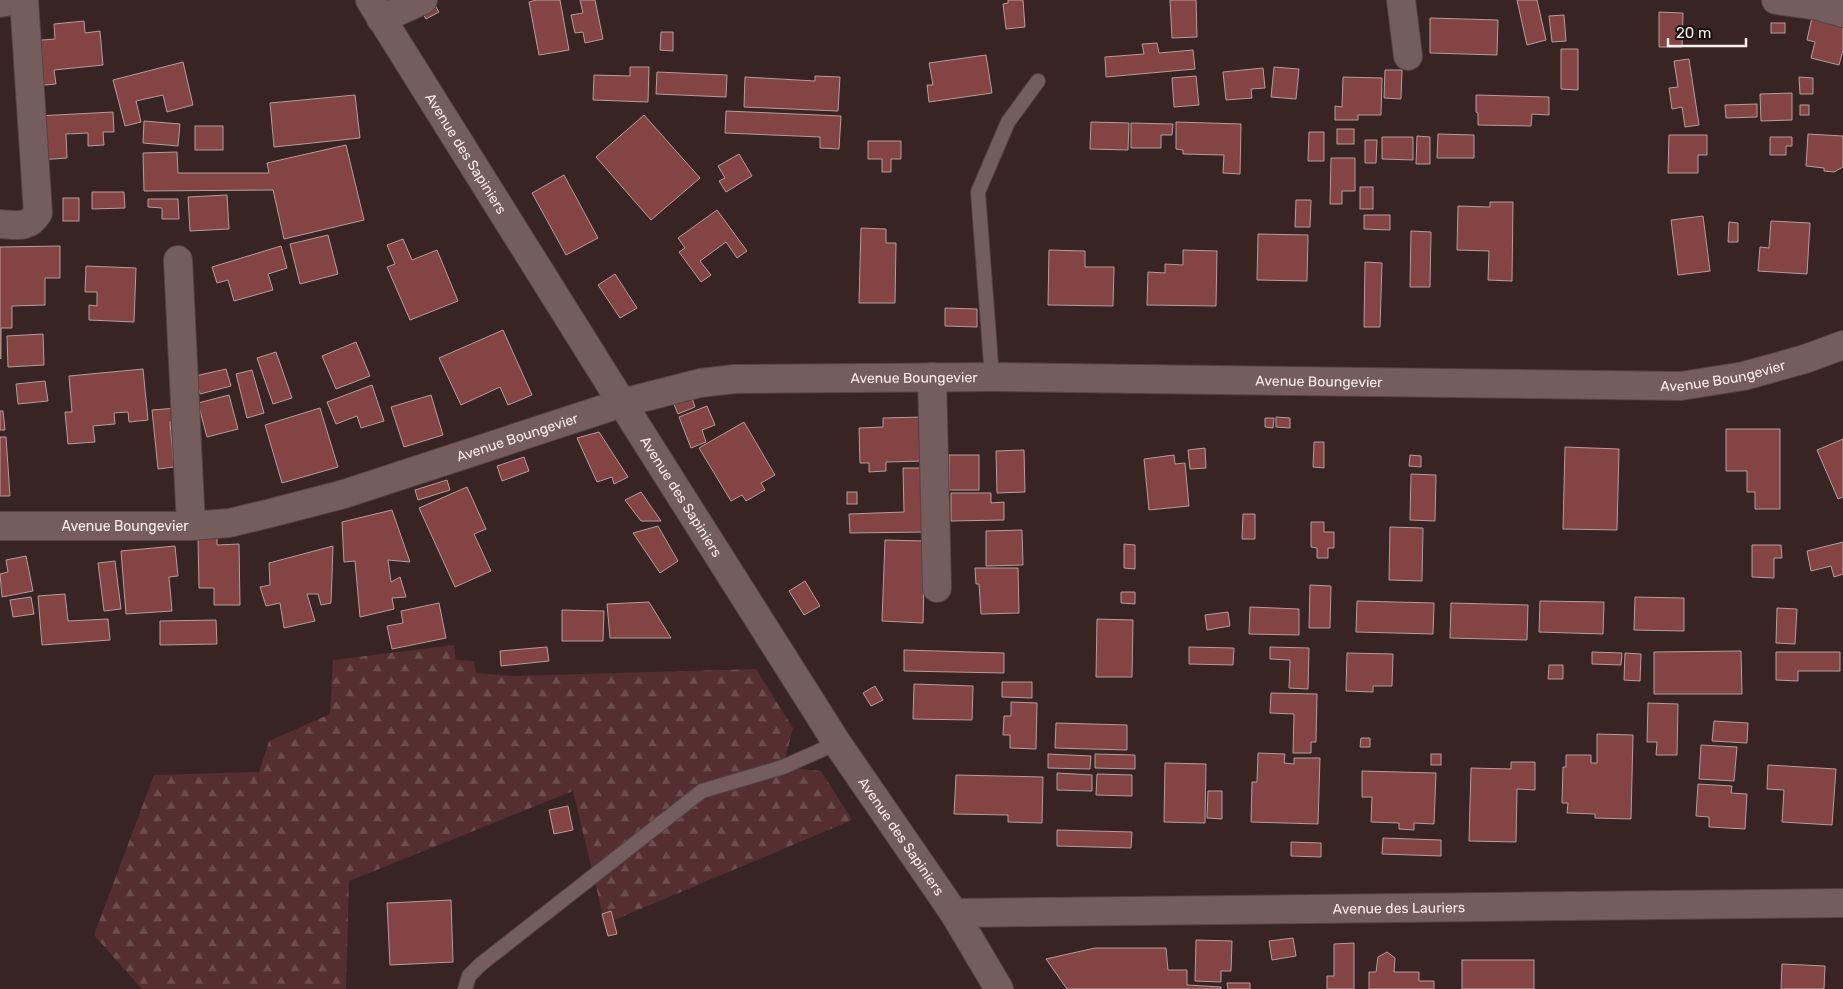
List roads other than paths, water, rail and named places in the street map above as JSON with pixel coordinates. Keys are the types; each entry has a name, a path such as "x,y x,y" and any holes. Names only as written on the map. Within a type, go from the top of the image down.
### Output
{"street":[{"path":"0,3 18,0"},
{"path":"0,224 24,225 33,221 38,213 24,0"},
{"path":"375,9 423,0"},
{"path":"1401,0 1408,56"},
{"path":"1776,0 1818,6 1843,13"},
{"name":"Avenue des Sapiniers","path":"375,9 837,743 954,913 1000,989"},
{"path":"178,260 191,526"},
{"name":"Avenue Boungevier","path":"0,526 191,526 238,520 344,494 622,403 700,383 735,379 992,377 1681,386 1744,376 1805,359 1843,344"},
{"path":"932,377 938,588"},
{"name":"Avenue des Lauriers","path":"954,913 1843,903"}],"lane":[{"path":"992,377 978,192 1008,122 1038,81"},
{"path":"465,989 469,976 481,964 702,791 783,767 837,743"}]}
